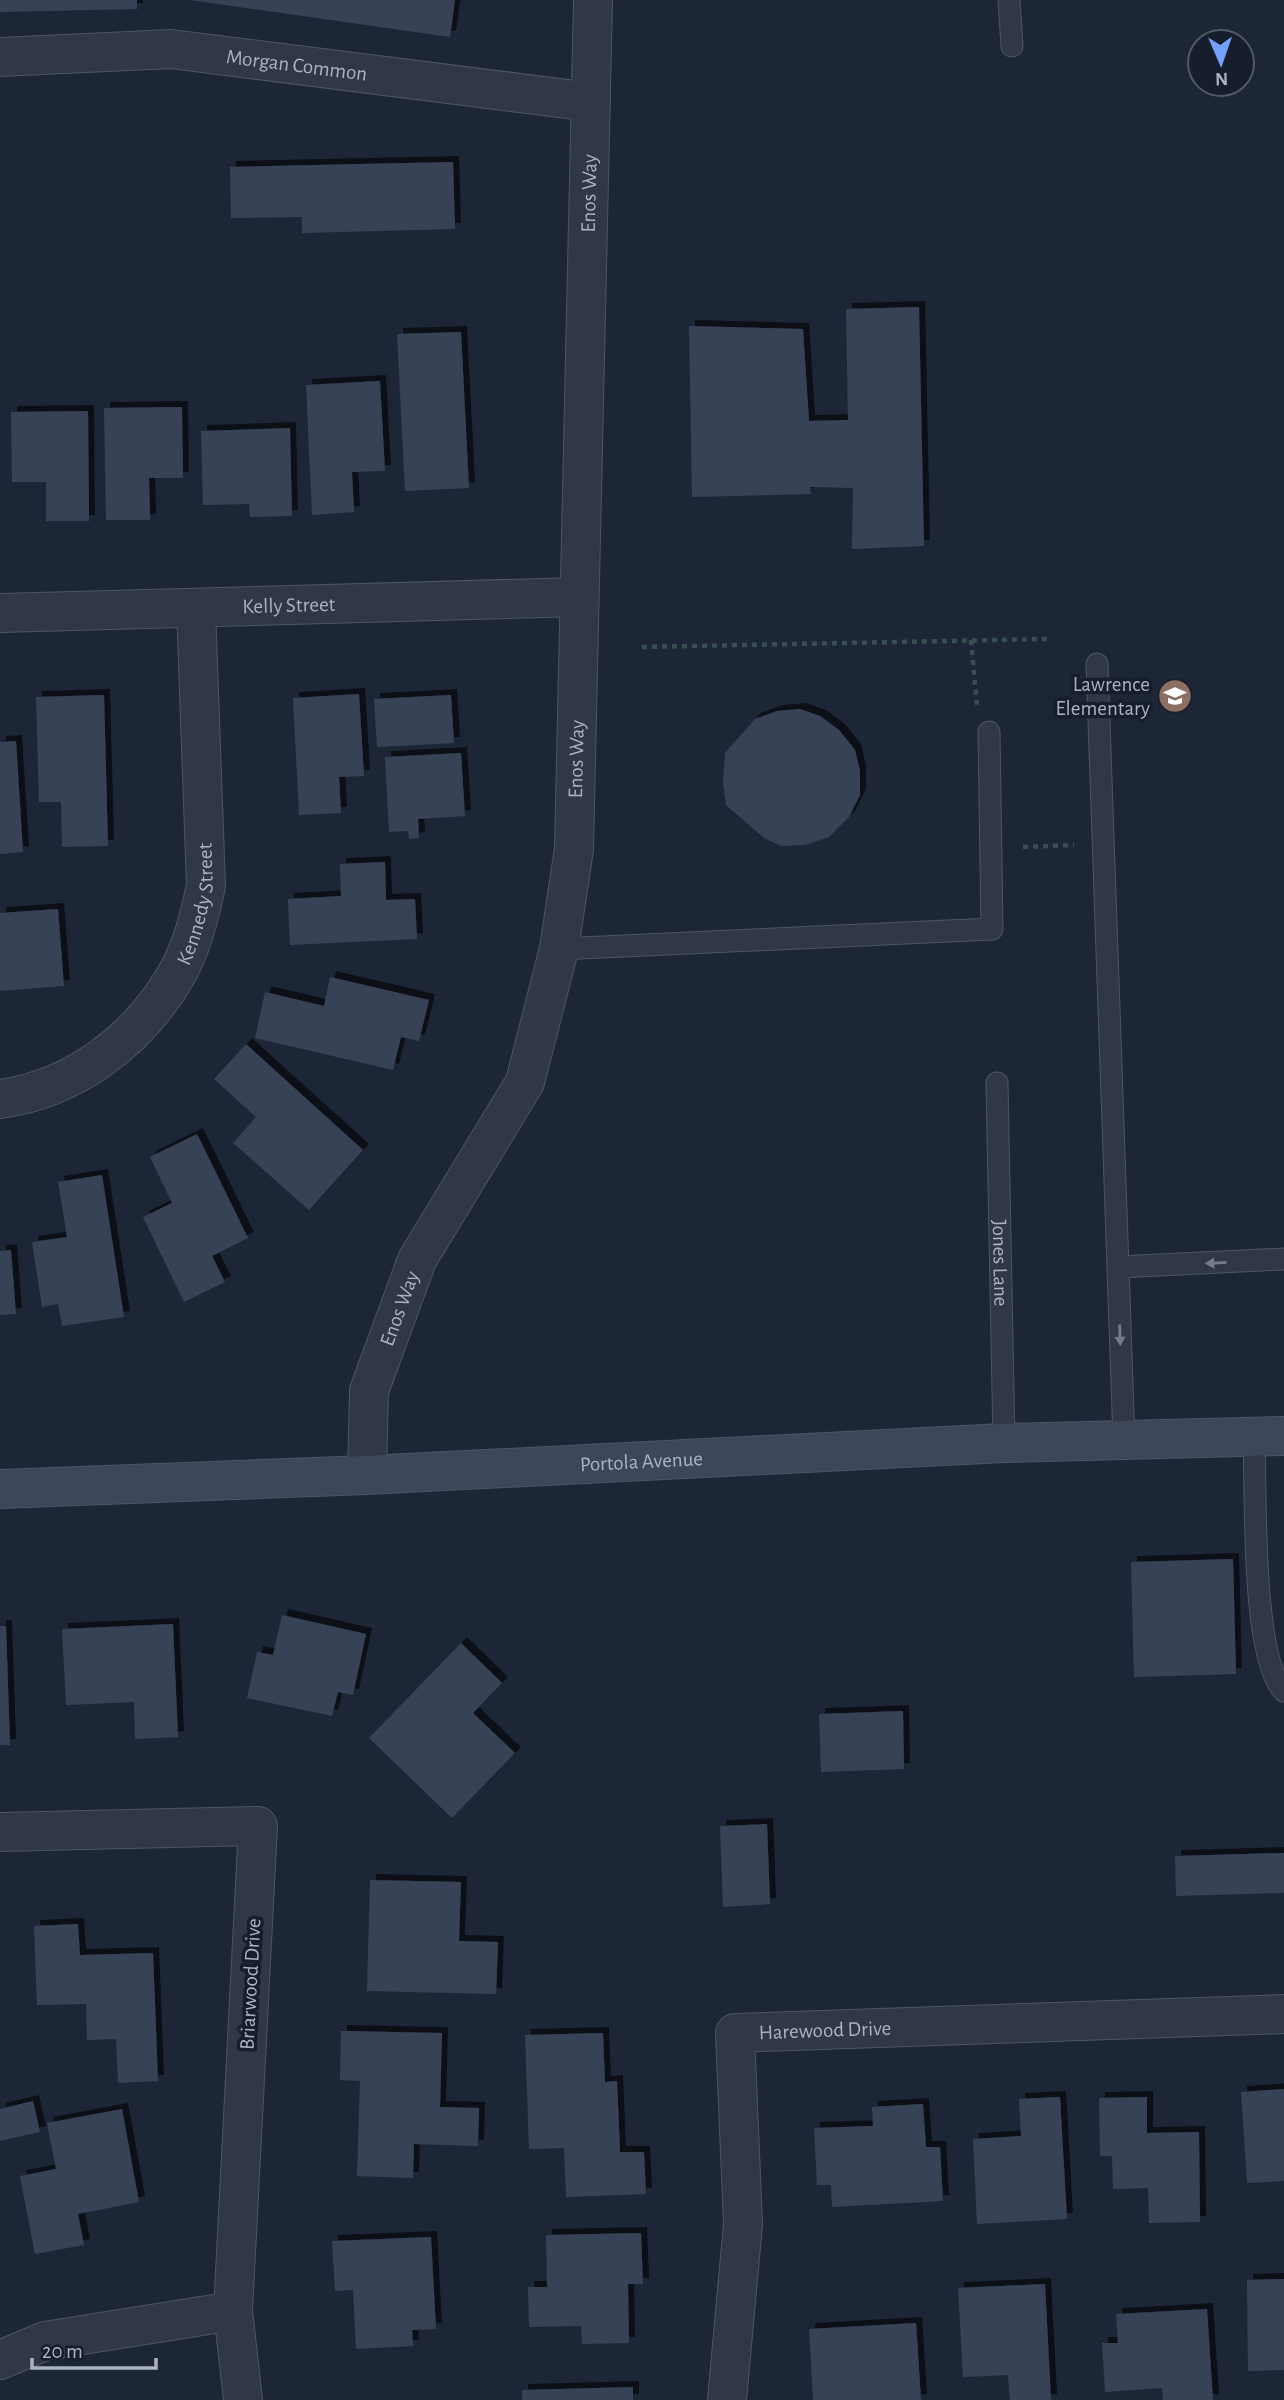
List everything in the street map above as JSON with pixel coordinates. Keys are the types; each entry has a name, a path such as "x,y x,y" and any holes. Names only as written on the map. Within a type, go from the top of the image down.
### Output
{"main road":[{"name":"Portola Avenue","path":"0,1489 368,1475 1004,1443 1269,1436"}],"street":[{"name":"Enos Way","path":"368,1475 369,1391 377,1368 417,1261 525,1082 559,949 574,849 593,0"},
{"name":"Morgan Common","path":"0,57 171,49 591,102"},
{"name":"Kelly Street","path":"0,613 578,597"},
{"name":"Kennedy Street","path":"0,1099 18,1097 64,1081 105,1056 145,1019 176,976 195,930 206,886 196,608"},
{"name":"Briarwood Drive","path":"0,1832 258,1826 233,2311 243,2400"},
{"name":"Harewood Drive","path":"727,2400 743,2224 734,2033 1284,2014"},
{"path":"0,2360 45,2341 233,2311"}],"lane":[{"path":"1009,0 1012,47"},
{"path":"1097,664 1124,1440"},
{"path":"559,949 992,929 989,732"},
{"name":"Jones Lane","path":"997,1083 1004,1443"},
{"path":"1118,1267 1284,1259"},
{"path":"1269,1436 1262,1622 1269,1666 1284,1691"}],"path":[{"path":"642,647 1047,639"},
{"path":"971,640 974,699 989,732"},
{"path":"991,848 1103,843"}],"building":[{"path":"0,0 137,0 137,9 0,12"},
{"path":"190,0 455,0 450,37"},
{"path":"453,162 455,229 302,233 302,217 231,218 230,167"},
{"path":"919,307 924,546 852,549 853,488 810,487 811,494 692,497 689,326 803,329 809,421 848,420 846,309"},
{"path":"461,332 469,488 405,491 397,334"},
{"path":"380,381 385,471 352,472 354,512 312,515 306,385"},
{"path":"182,407 183,478 149,478 150,520 106,520 104,408"},
{"path":"88,411 89,521 46,521 46,482 12,482 11,412"},
{"path":"290,428 292,516 250,517 249,504 203,505 201,431"},
{"path":"359,694 364,776 339,777 341,813 299,815 293,698"},
{"path":"104,695 108,846 62,847 61,802 39,802 36,697"},
{"path":"451,695 454,743 377,747 374,699"},
{"path":"800,709 820,716 839,730 855,750 860,771 860,795 849,817 829,837 805,845 781,846 764,838 726,805 723,783 725,753 755,719 777,711"},
{"path":"16,741 23,852 0,854 0,742"},
{"path":"461,753 465,816 418,819 419,838 409,839 408,831 389,832 385,757"},
{"path":"385,862 386,900 415,899 417,939 290,945 288,899 341,896 340,864"},
{"path":"58,909 64,986 0,991 0,913"},
{"path":"330,977 429,1000 419,1041 401,1037 393,1070 255,1038 265,992 324,1006"},
{"path":"246,1044 363,1150 309,1210 233,1143 256,1117 214,1079"},
{"path":"197,1134 248,1238 212,1256 225,1282 184,1302 143,1217 172,1203 150,1157"},
{"path":"102,1175 124,1317 62,1326 58,1304 42,1307 32,1242 67,1237 58,1182"},
{"path":"11,1250 16,1314 0,1315 0,1251"},
{"path":"1233,1559 1236,1674 1134,1677 1131,1562"},
{"path":"282,1615 366,1634 353,1695 338,1692 332,1716 247,1698 257,1652 273,1655"},
{"path":"173,1624 178,1737 135,1739 134,1702 66,1705 62,1629"},
{"path":"0,1626 6,1626 10,1745 0,1745"},
{"path":"461,1643 502,1683 473,1713 515,1753 452,1818 369,1738"},
{"path":"903,1711 904,1769 821,1772 819,1714"},
{"path":"767,1824 770,1904 723,1907 720,1826"},
{"path":"1284,1853 1284,1893 1176,1896 1175,1856"},
{"path":"370,1880 461,1882 459,1941 498,1942 496,1994 367,1991"},
{"path":"78,1924 80,1955 153,1953 158,2081 118,2083 116,2039 87,2040 86,2004 37,2005 34,1926"},
{"path":"341,2031 442,2033 440,2107 479,2108 478,2146 414,2144 413,2178 357,2176 360,2081 340,2080"},
{"path":"603,2033 605,2082 617,2081 620,2152 644,2152 646,2194 566,2197 564,2148 529,2149 525,2035"},
{"path":"1284,2089 1284,2181 1247,2183 1241,2092"},
{"path":"1060,2097 1067,2219 977,2224 973,2139 1021,2136 1019,2099"},
{"path":"1147,2097 1147,2133 1199,2132 1200,2222 1149,2223 1148,2188 1113,2189 1112,2156 1100,2156 1099,2098"},
{"path":"33,2101 40,2132 0,2141 0,2109"},
{"path":"923,2104 926,2147 940,2147 943,2201 832,2207 831,2185 817,2185 814,2128 873,2126 872,2107"},
{"path":"122,2109 139,2202 78,2214 84,2245 35,2254 20,2176 56,2169 47,2123"},
{"path":"641,2233 643,2284 628,2284 629,2343 582,2344 581,2326 529,2327 528,2287 547,2287 546,2235"},
{"path":"431,2237 436,2329 412,2330 413,2346 356,2349 353,2290 335,2291 332,2241"},
{"path":"1284,2279 1284,2370 1248,2371 1247,2280"},
{"path":"1045,2284 1051,2400 1010,2400 1008,2375 963,2377 958,2288"},
{"path":"1207,2309 1213,2400 1163,2400 1162,2388 1105,2392 1102,2343 1118,2343 1116,2314"},
{"path":"916,2323 921,2400 813,2400 809,2329"},
{"path":"633,2387 633,2400 522,2400 522,2390"}],"place":[{"name":"Lawrence Elementary","path":"1175,696"}]}
